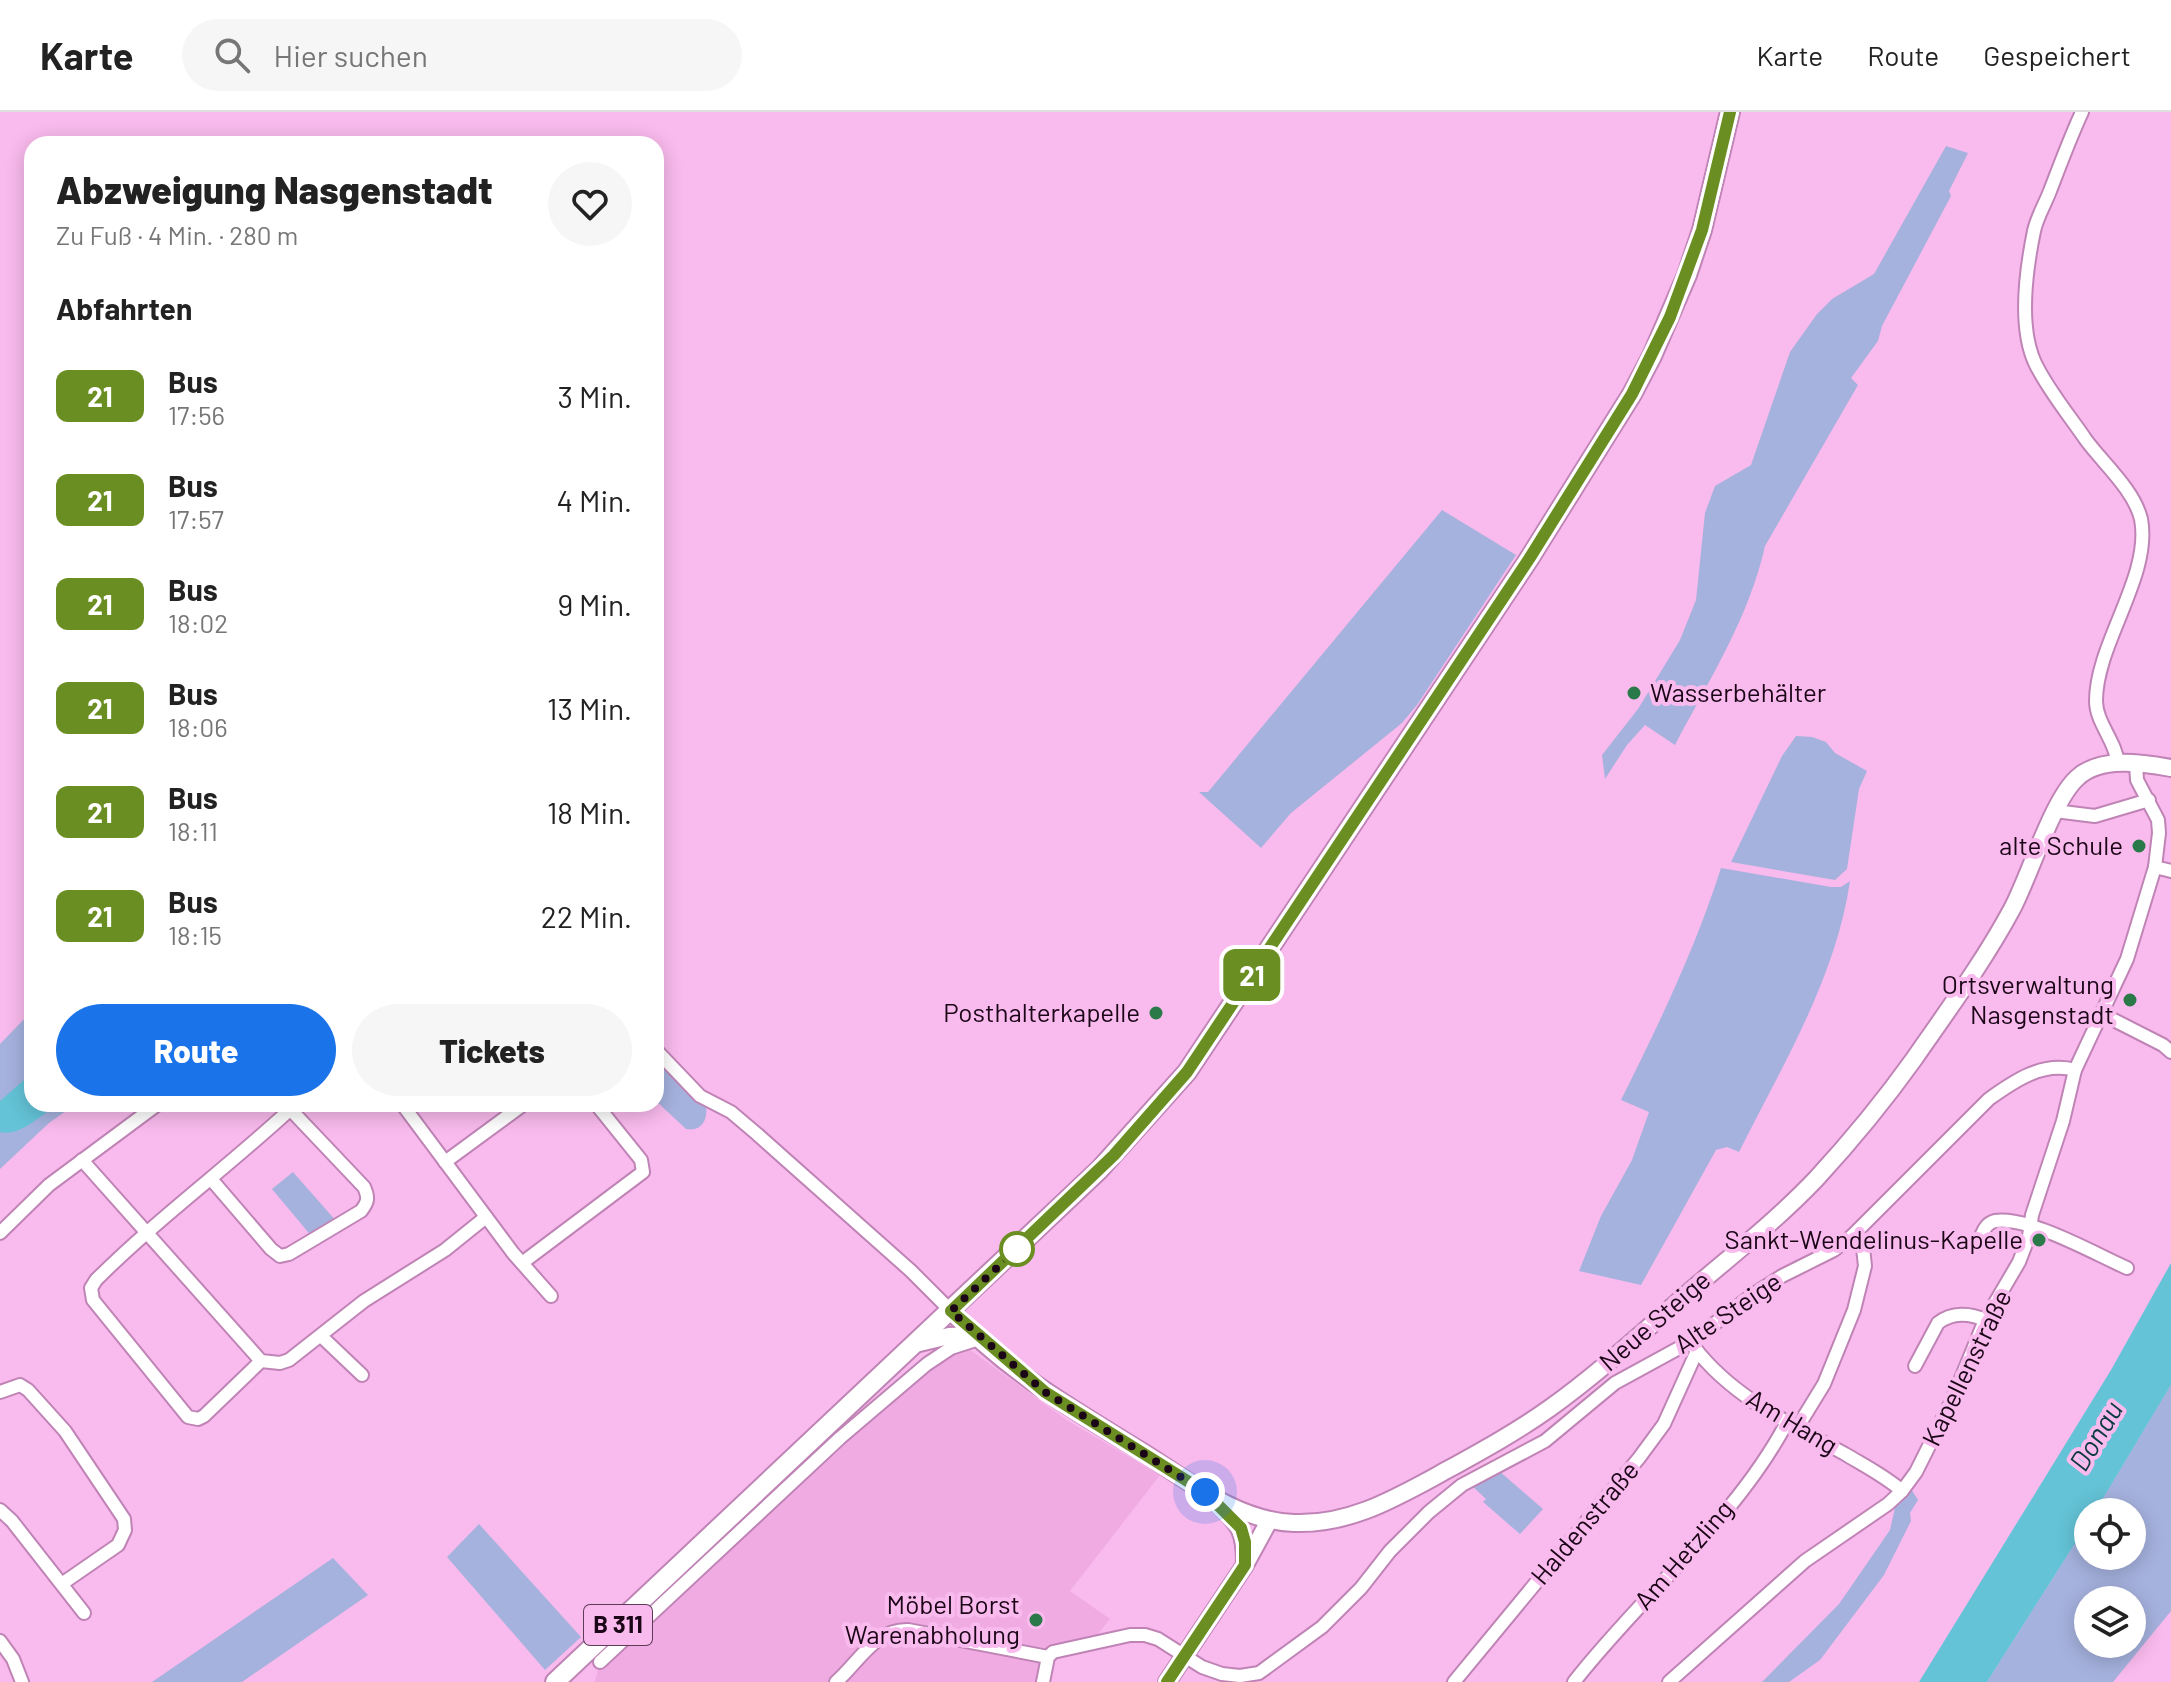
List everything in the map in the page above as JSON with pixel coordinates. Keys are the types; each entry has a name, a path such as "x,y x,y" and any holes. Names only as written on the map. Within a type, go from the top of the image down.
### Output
{"main road":[{"name":"B 311","path":"555,1682 1099,1170 1187,1072 1529,559 1632,394 1670,317 1702,230 1730,112"},
{"name":"Neue Steige","path":"951,1311 1045,1392 1205,1492 1269,1521 1321,1523 1383,1505 1526,1425 1598,1370 1781,1213 1862,1126 1985,955 2028,879 2055,811 2070,784 2094,767 2136,764 2171,768"},
{"path":"915,1344 948,1336 978,1337"},
{"path":"1205,1492 1241,1528 1245,1542 1245,1565"},
{"path":"1167,1682 1245,1565 1269,1521"}],"street":[{"path":"2082,112 2035,229 2027,284 2027,331 2034,361 2092,448 2117,476 2141,518 2138,563 2099,673 2095,705 2116,748 2118,764"},
{"name":"Kapellenstraße","path":"1669,1682 1798,1567 1902,1491 1916,1472 1953,1398 1985,1320 2019,1262 2063,1121 2075,1070 2127,959 2155,867 2158,820 2137,780 2136,764"},
{"path":"2055,811 2095,816 2149,800"},
{"path":"2158,820 2171,814"},
{"path":"2155,867 2171,871"},
{"path":"2102,1014 2171,1052"},
{"path":"664,1058 700,1096 731,1112 757,1134 911,1271 951,1311"},
{"name":"Alte Steige","path":"1048,1657 1058,1650 1130,1635 1145,1635 1158,1639 1202,1667 1222,1674 1259,1678 1322,1627 1361,1588 1390,1551 1462,1485 1545,1441 1615,1383 1694,1346 1754,1294 1834,1250 2001,1091 2028,1074 2055,1067 2075,1070"},
{"path":"0,1233 49,1185 147,1112"},
{"path":"261,1361 204,1416 193,1419 183,1413 91,1295 91,1288 145,1232 287,1112"},
{"path":"211,1179 280,1256 289,1254 361,1211 368,1196 364,1187 297,1112"},
{"path":"408,1112 486,1217 551,1296"},
{"path":"445,1162 513,1112"},
{"path":"522,1263 643,1172 641,1160 602,1112"},
{"path":"82,1160 261,1361 280,1363 289,1360 364,1301 445,1250 486,1217"},
{"path":"1982,1234 1986,1226 1995,1221 2030,1226 2127,1268"},
{"name":"Am Hetzling","path":"1574,1682 1707,1532 1824,1384 1854,1310 1865,1266 1863,1248 1852,1236"},
{"path":"1915,1366 1938,1323 1944,1318 1969,1315 1985,1320"},
{"path":"321,1336 362,1375"},
{"path":"600,1662 840,1438 927,1364 951,1348 978,1337"},
{"name":"Am Hang","path":"1694,1346 1745,1396 1884,1476 1902,1491"},
{"name":"Haldenstraße","path":"1454,1682 1664,1424 1694,1346"},
{"path":"0,1392 20,1385 28,1390 65,1431 124,1519 125,1530 118,1545 63,1583"},
{"path":"0,1510 63,1583 84,1613"},
{"path":"836,1682 880,1637 894,1630 1048,1657 1043,1682"},
{"path":"0,1641 13,1659 22,1682"}],"shaded area":[{"path":"1946,146 1968,153 1949,191 1951,196 1882,326 1878,341 1851,378 1858,385 1765,546 1738,623 1675,745 1645,725 1627,745 1605,779 1602,755 1638,709 1680,640 1696,600 1705,513 1715,486 1751,465 1790,352 1817,314 1832,299 1874,274"},
{"path":"1442,510 1516,555 1402,723 1291,813 1261,848 1199,792 1208,792"},
{"path":"1796,736 1826,742 1835,753 1867,771 1859,789 1847,869 1835,880 1731,862 1782,756"},
{"path":"1721,868 1831,887 1841,887 1850,881 1833,952 1805,1021 1739,1152 1727,1147 1716,1150 1641,1285 1579,1271 1601,1216 1632,1160 1649,1112 1621,1100 1676,986"},
{"path":"24,1019 24,1112 65,1112 0,1169 0,1044"},
{"path":"664,1064 706,1106 705,1120 700,1126 686,1129 664,1108"},
{"path":"293,1172 337,1222 313,1238 272,1189"},
{"path":"962,1344 1068,1421 1160,1475 1070,1591 1110,1619 1090,1644 1058,1650 1043,1682 595,1682 600,1662 840,1438"},
{"path":"2171,1385 2171,1611 2146,1642 2146,1586 2074,1586 2074,1658 2133,1658 2113,1682 1987,1682 2074,1545 2074,1570 2146,1570 2146,1498 2103,1498"},
{"path":"1499,1471 1543,1509 1520,1534 1483,1502 1486,1499 1471,1485"},
{"path":"1911,1489 1918,1500 1884,1575 1820,1660 1789,1682 1762,1682 1839,1604 1890,1530 1896,1503"},
{"path":"479,1524 581,1637 545,1670 447,1557"},
{"path":"333,1558 368,1595 242,1682 152,1682"}],"water":[{"path":"24,1080 24,1112 46,1112 22,1128 0,1132 0,1101"},
{"name":"Donau","path":"2171,1263 2171,1385 2103,1498 2074,1498 2074,1545 1987,1682 1919,1682 2111,1370"}],"bus line":[{"name":"21","path":"1167,1682 1245,1565 1245,1542 1241,1528 1205,1492 1045,1392 951,1311 1114,1155 1187,1072 1529,559 1632,394 1670,317 1702,230 1730,112"}],"place":[{"name":"Wasserbehälter","path":"1634,693"},
{"name":"alte Schule","path":"2139,846"},
{"name":"Ortsverwaltung Nasgenstadt","path":"2130,1000"},
{"name":"Posthalterkapelle","path":"1156,1013"},
{"name":"Sankt-Wendelinus-Kapelle","path":"2039,1240"},
{"name":"Möbel Borst Warenabholung","path":"1036,1620"}],"route":[{"path":"1017,1249 951,1311 1045,1392 1205,1492"}]}
